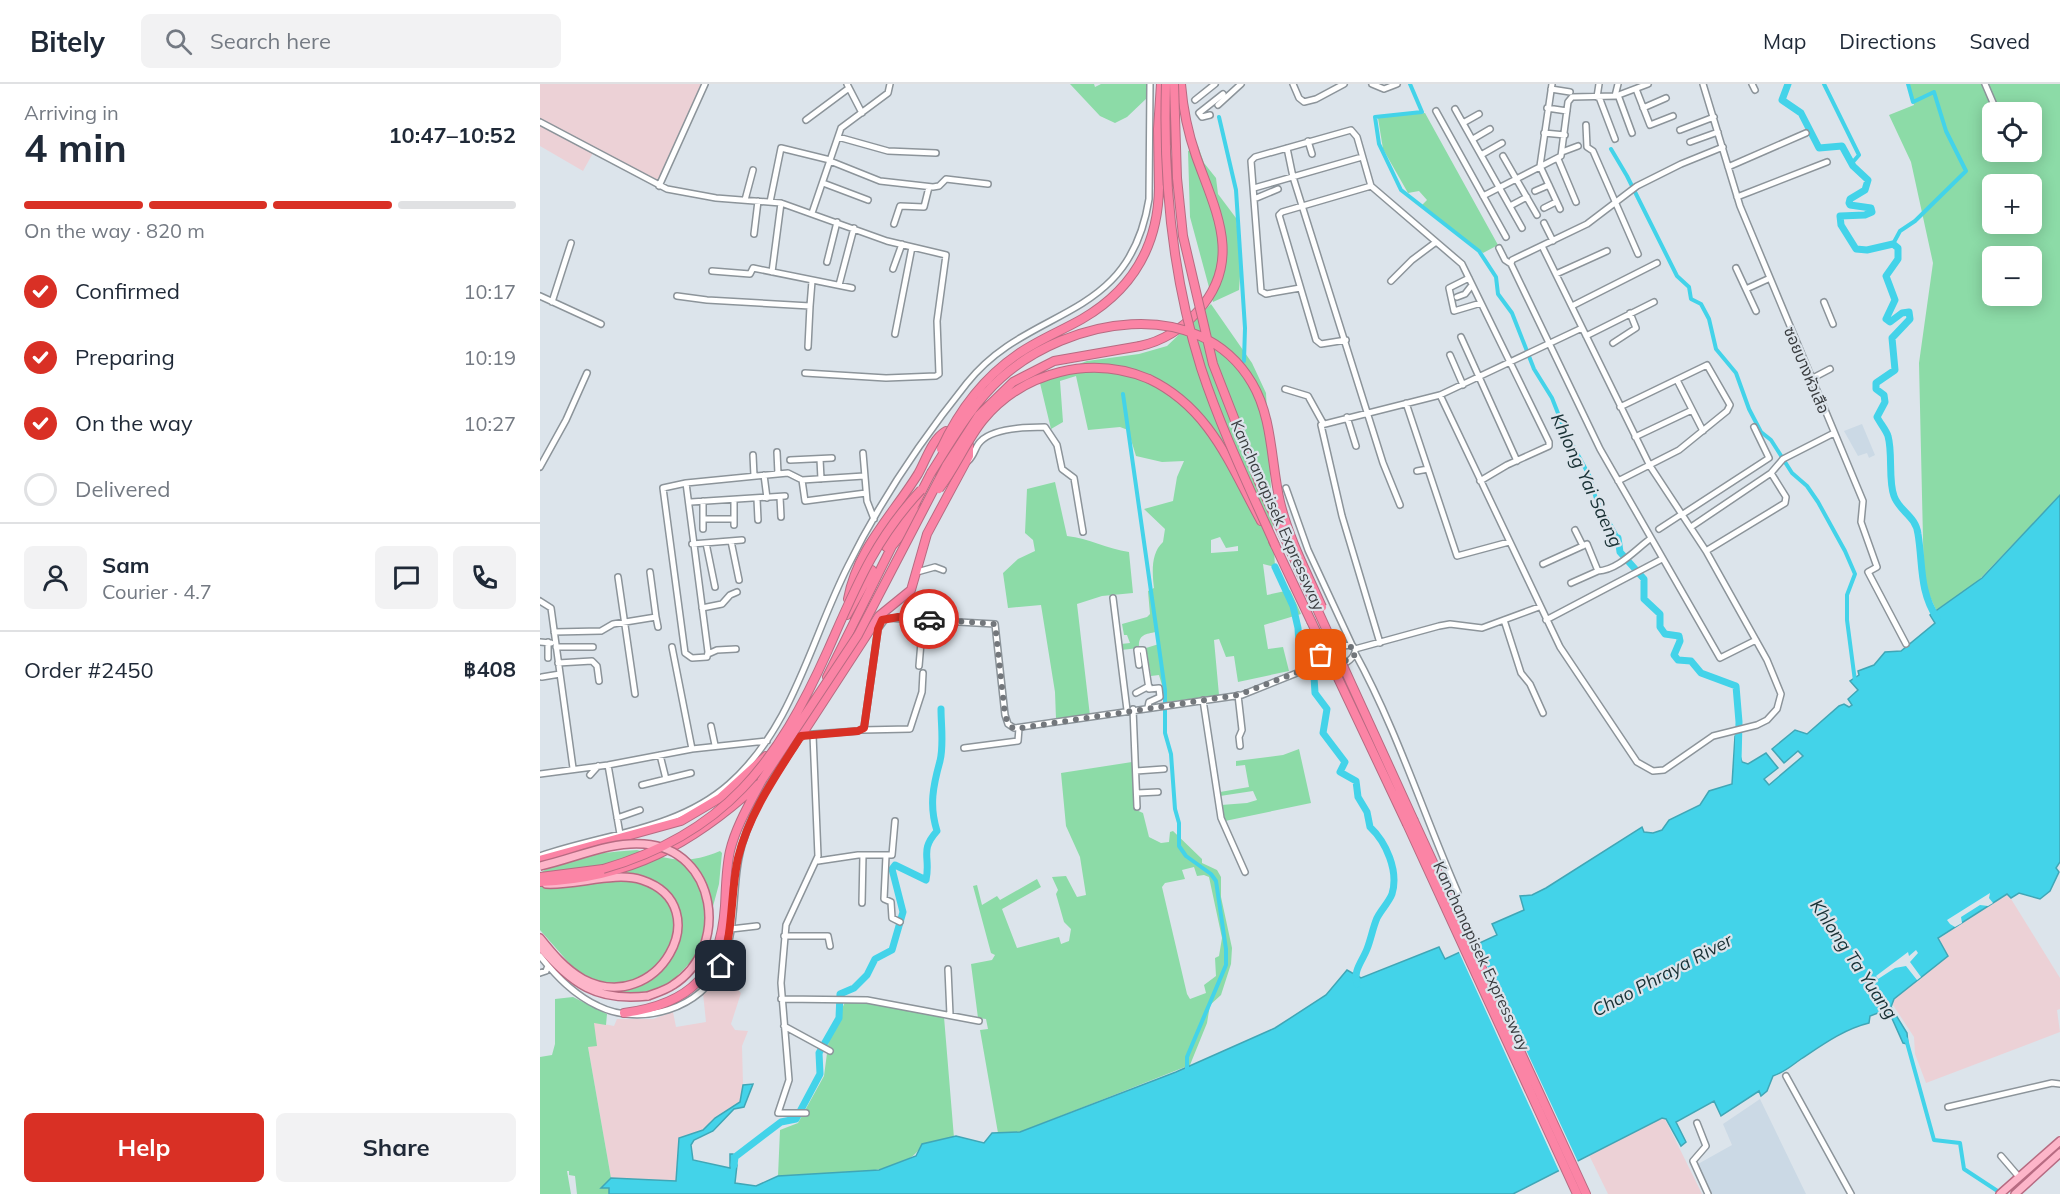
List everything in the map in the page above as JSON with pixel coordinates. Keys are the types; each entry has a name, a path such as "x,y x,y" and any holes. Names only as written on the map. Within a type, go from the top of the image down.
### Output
{"highway":[{"path":"931,473 961,413 993,375 1023,351 1081,320 1113,298 1142,262 1154,232 1158,208 1158,129 1163,84"},
{"name":"Kanchanapisek Expressway","path":"1163,84 1168,202 1177,268 1190,328 1230,445 1577,1194"},
{"name":"Kanchanapisek Expressway","path":"1174,84 1176,178 1183,236 1212,364 1259,483 1586,1194"},
{"path":"624,1014 662,1006 684,994 702,980 713,963 722,937 730,851 746,809 762,780 787,746 822,685 858,635 966,432 979,415 1013,382 1054,361 1161,339 1186,323 1207,301 1220,272 1223,238 1218,211 1187,126 1181,84"},
{"path":"540,877 603,869 674,842 728,805 754,776 775,747 890,538 913,508 931,473 967,417 1001,378 1032,354 1057,341 1097,328 1135,324 1181,330 1208,340 1236,361 1260,398 1276,483 1288,529 1361,704"},
{"path":"928,503 948,477 982,421 1012,394 1031,382 1061,372 1093,368 1116,369 1159,384 1199,414 1222,447 1275,545"},
{"path":"801,736 872,626 883,612 907,595 917,572 927,534 964,465 970,451 969,445 946,431 938,438 856,567 848,599"},
{"path":"829,647 848,599 887,528 921,490"},
{"path":"540,858 664,828 705,808 740,782 775,747"},
{"path":"540,883 604,875 663,854 711,825 762,780"}],"main road":[{"path":"540,866 614,847 644,844 669,850 699,874 709,897 710,923 706,941 687,973 674,985 648,996 616,997 593,992 562,971 540,947"},
{"path":"540,883 569,884 617,878 643,880 665,894 673,907 677,922 677,939 666,962 647,978 619,986 594,983 576,974 540,938"},
{"path":"2003,1192 2060,1141"},
{"path":"2015,1194 2060,1154"}],"street":[{"path":"663,188 705,84"},
{"path":"812,213 843,127 888,93 890,84"},
{"path":"756,756 776,727 848,566 889,493 944,415 983,366 1013,343 1090,300 1124,265 1136,244 1146,217 1149,199 1150,84"},
{"path":"1195,100 1217,84 1217,89 1225,95"},
{"path":"1210,115 1202,117 1199,113 1241,84"},
{"path":"1293,84 1299,98 1304,102 1316,99 1344,84"},
{"path":"1372,84 1380,89 1397,84"},
{"path":"1483,196 1515,177 1558,159 1562,152 1572,84"},
{"path":"1599,84 1598,97 1615,139"},
{"path":"1618,84 1617,96 1632,133"},
{"path":"1568,102 1575,96 1617,96 1648,84"},
{"name":"ซอยบางหัวเสือ","path":"1703,84 1737,197 1768,279 1863,501 1861,522 1877,567 1868,572 1906,644"},
{"path":"1985,84 1993,102"},
{"path":"806,120 848,86 862,113"},
{"path":"1560,209 1540,166 1551,87 1570,92"},
{"path":"1636,87 1651,125 1673,116"},
{"path":"1218,105 1225,95"},
{"path":"1643,108 1666,98"},
{"path":"1547,108 1567,111"},
{"path":"1455,109 1522,228"},
{"path":"1436,111 1506,237"},
{"path":"1463,123 1479,114"},
{"path":"1680,130 1714,117"},
{"path":"540,122 663,188 781,203 887,241 946,255 938,321 939,374"},
{"path":"1586,125 1587,147 1593,152 1638,254"},
{"path":"1473,139 1490,129"},
{"path":"1300,288 1269,293 1261,291 1252,159 1350,130 1357,137 1371,186 1462,264 1550,444 1480,481"},
{"path":"1690,142 1718,132"},
{"path":"1544,133 1564,135"},
{"path":"1728,167 1806,133"},
{"path":"838,137 888,151 936,153"},
{"path":"1308,141 1312,154"},
{"path":"1481,155 1502,143"},
{"path":"1562,152 1578,146"},
{"path":"1511,264 1512,260 1587,224 1637,186 1680,164 1722,147"},
{"path":"770,202 781,148 830,160 880,180 930,187 938,187 946,179 988,184"},
{"path":"1287,148 1293,177 1368,413 1400,505"},
{"path":"1503,156 1537,215"},
{"path":"1254,188 1362,157"},
{"path":"1558,159 1576,202"},
{"path":"1737,197 1827,162"},
{"path":"745,200 753,170"},
{"path":"823,183 868,200"},
{"path":"1534,191 1549,185"},
{"path":"1346,340 1322,344 1316,340 1280,215 1282,212 1371,186"},
{"path":"894,224 900,206 924,207 930,187"},
{"path":"1254,199 1278,189"},
{"path":"1510,206 1527,197"},
{"path":"754,234 758,201"},
{"path":"1544,208 1557,202"},
{"path":"772,272 781,203"},
{"path":"827,262 837,222"},
{"path":"1544,223 1553,241"},
{"path":"839,285 854,228"},
{"path":"1391,281 1412,260 1436,242"},
{"path":"552,302 571,243"},
{"path":"893,269 902,244"},
{"path":"1440,395 1539,608 1576,674 1643,767 1653,771 1664,770 1713,736 1770,718 1777,709 1781,694 1770,665 1706,551 1650,466 1542,246"},
{"path":"896,334 912,247"},
{"path":"1499,248 1505,260 1511,264 1600,449 1720,658 1756,640"},
{"path":"1556,274 1607,251"},
{"path":"1572,306 1657,263"},
{"path":"712,271 749,275 753,268 852,288"},
{"path":"1736,268 1756,311"},
{"path":"1746,289 1768,279"},
{"path":"808,347 812,280"},
{"path":"1457,297 1467,292 1471,281"},
{"path":"1471,281 1449,288 1454,311 1481,303"},
{"path":"540,296 601,324"},
{"path":"677,296 810,306"},
{"path":"1586,336 1654,302"},
{"path":"1824,302 1833,324"},
{"path":"1613,344 1636,328 1630,314"},
{"path":"1323,423 1440,395 1529,355 1582,328"},
{"path":"1461,337 1516,461"},
{"path":"1450,355 1462,385"},
{"path":"1618,481 1679,450 1727,411 1730,406 1707,365 1620,407"},
{"path":"1811,379 1830,369"},
{"path":"805,373 886,378 939,374 947,377"},
{"path":"540,466 566,420 587,374"},
{"path":"1677,380 1703,431"},
{"path":"1284,389 1308,396 1323,423 1321,431 1342,516 1380,643"},
{"path":"1406,404 1456,556 1509,542"},
{"path":"1635,437 1692,410"},
{"path":"1347,417 1356,446"},
{"path":"964,465 972,458 978,443 987,437 1006,430 1045,427 1057,445 1062,469 1074,478 1083,532"},
{"path":"1659,529 1769,458 1754,427"},
{"path":"1691,527 1771,473 1786,457 1834,433"},
{"path":"777,452 778,474"},
{"path":"863,453 866,493 874,519"},
{"path":"753,455 754,476"},
{"path":"790,460 832,458"},
{"path":"820,459 821,478"},
{"path":"1417,471 1428,469"},
{"path":"736,649 717,650 705,657 692,658 685,653 663,488 686,483 788,473 802,480 864,476"},
{"path":"1706,551 1785,503 1786,497 1771,473"},
{"path":"764,475 767,498"},
{"path":"802,480 804,501 866,493"},
{"path":"686,483 692,544 708,654"},
{"path":"1286,488 1308,550 1413,774 1423,813 1458,892"},
{"path":"691,502 782,496 781,517"},
{"path":"757,498 758,520"},
{"path":"703,519 734,522 734,500"},
{"path":"703,501 703,529"},
{"path":"1575,530 1582,546"},
{"path":"1571,582 1624,559 1650,539"},
{"path":"692,544 742,540"},
{"path":"730,541 739,580"},
{"path":"706,543 715,587"},
{"path":"1543,564 1589,545 1598,571"},
{"path":"1546,620 1662,559"},
{"path":"917,572 935,567 944,570"},
{"path":"650,572 658,627"},
{"path":"618,577 635,694"},
{"path":"702,608 722,604 730,595 737,592"},
{"path":"1113,598 1130,710 1137,807"},
{"path":"540,601 551,608 573,768"},
{"path":"1317,665 1318,658 1324,652 1354,649 1450,624 1482,627 1539,608"},
{"path":"554,632 601,632 613,624 656,617"},
{"path":"862,730 866,723 880,624 886,618 995,624 1005,715 1008,724 1014,729 1238,695 1317,665 1328,669 1350,660 1354,649"},
{"path":"920,666 923,619"},
{"path":"1504,621 1521,674 1530,684 1543,713"},
{"path":"540,642 593,647"},
{"path":"548,642 548,658"},
{"path":"672,647 692,749"},
{"path":"1139,665 1137,650 1143,650 1149,689 1159,688 1160,697 1149,702 1148,707"},
{"path":"558,663 592,661 597,666 599,681"},
{"path":"776,727 801,736 862,730 910,729 922,692 923,673"},
{"path":"542,677 560,674"},
{"path":"1136,693 1143,692 1143,687 1149,686"},
{"path":"1238,695 1242,730 1239,737 1240,746"},
{"path":"1203,700 1221,818 1245,872"},
{"path":"711,726 715,745"},
{"path":"964,748 1018,741 1019,728"},
{"path":"806,1113 778,1113 789,1080 781,999 784,936 788,916 818,861 813,735"},
{"path":"540,956 581,997 600,1008 624,1014 650,1014 668,1010 699,993 721,966 730,929 735,876 744,838 762,799 801,736"},
{"path":"540,774 608,765 715,745 767,741"},
{"path":"540,858 675,817 696,807 728,786 767,746 775,744 782,749 782,765"},
{"path":"660,755 666,779"},
{"path":"608,765 620,834"},
{"path":"590,775 598,766"},
{"path":"1136,771 1164,770"},
{"path":"642,784 691,773"},
{"path":"1137,793 1158,792"},
{"path":"617,818 640,810"},
{"path":"818,861 893,854 895,821"},
{"path":"862,903 863,855"},
{"path":"886,856 884,898 891,902 897,921"},
{"path":"730,929 757,926"},
{"path":"784,936 828,936 830,946"},
{"path":"540,973 546,971 548,966"},
{"path":"948,969 950,1015"},
{"path":"781,999 842,999 882,1002 979,1021"},
{"path":"784,1026 829,1050"},
{"path":"1786,1076 1851,1194"},
{"path":"1948,1107 2052,1083 2060,1084"},
{"path":"1697,1123 1706,1146 1693,1161 1708,1194"},
{"path":"2001,1156 2019,1177"}],"shaded area":[{"path":"540,84 703,84 662,176 653,182 593,153 583,171 540,146"},
{"path":"1862,424 1875,455 1869,458 1867,453 1858,456 1844,431"},
{"path":"2008,894 2060,978 2060,1009 2057,1010 2060,1032 1926,1083 1915,1054 1914,1037 1893,1005 1894,999 1948,956 1938,939"},
{"path":"723,970 724,988 734,986 741,993 731,1024 735,1030 748,1031 742,1046 743,1085 740,1102 715,1118 703,1130 679,1138 676,1181 611,1178 588,1047 594,1022 614,1026 617,1019 653,1019 673,1012 676,1027 706,1022 703,993"},
{"path":"1760,1099 1806,1194 1712,1194 1698,1164 1732,1145 1723,1124"},
{"path":"1662,1118 1665,1119 1702,1194 1608,1194 1589,1155"}],"green space":[{"path":"1070,84 1094,84 1095,87 1101,84 1146,84 1148,97 1127,117 1115,123 1100,116"},
{"path":"1908,84 2060,84 2060,495 1976,583 1936,610 1924,583 1919,363 1933,263 1911,162 1889,115 1914,105"},
{"path":"1425,113 1498,245 1483,253 1422,205 1427,200 1419,191 1408,193 1383,149 1378,118"},
{"path":"1198,146 1204,163 1216,178 1218,194 1236,218 1241,262 1239,290 1213,302 1190,217 1188,151"},
{"path":"1211,304 1252,363 1266,393 1275,567 1263,564 1267,595 1290,590 1301,614 1264,625 1268,649 1283,647 1289,671 1238,682 1234,656 1226,657 1219,639 1214,640 1219,695 1167,702 1159,675 1151,676 1146,648 1159,644 1156,632 1143,636 1139,648 1121,650 1121,644 1130,643 1127,635 1124,635 1122,624 1147,617 1150,614 1148,591 1154,588 1154,557 1163,542 1165,529 1144,509 1173,501 1177,477 1184,461 1162,462 1136,456 1128,430 1120,427 1088,430 1076,376 1060,381 1063,422 1051,429 1039,379 1087,361 1139,354 1167,346","holes":["1220,537 1226,548 1238,546 1238,551 1211,553 1211,540"]},
{"path":"1055,482 1067,536 1129,552 1133,593 1102,596 1077,604 1090,716 1056,719 1055,692 1041,605 1008,608 1003,573 1018,559 1035,551 1033,540 1025,533 1027,489"},
{"path":"1299,749 1311,803 1225,821 1221,805 1257,800 1253,791 1220,796 1220,792 1249,787 1245,765 1236,766 1236,761 1283,755"},
{"path":"1132,762 1134,809 1143,813 1149,837 1161,843 1169,842 1170,832 1173,831 1202,859 1202,863 1217,870 1221,877 1221,897 1232,948 1231,964 1221,995 1210,1005 1207,1023 1190,1065 1020,1132 998,1133 980,1030 988,1029 986,1019 978,1018 971,964 992,960 995,955 991,953 973,886 977,885 982,905 997,896 1000,900 1037,879 1041,887 1002,909 1017,948 1059,937 1061,944 1069,941 1071,929 1064,922 1056,894 1058,890 1052,877 1066,876 1077,897 1086,895 1080,857 1066,826 1061,773","holes":["1194,867 1197,876 1209,877 1222,938 1219,956 1215,958 1216,976 1204,985 1206,993 1190,999 1162,887 1165,883 1185,879 1182,870"]},
{"path":"637,850 678,860 697,858 720,851 722,853 719,884 701,951 666,988 613,997 584,980 540,930 540,873 574,858"},
{"path":"573,997 607,1014 606,1025 594,1023 597,1046 588,1047 611,1178 601,1188 609,1188 609,1194 577,1194 575,1176 569,1175 567,1171 571,1194 540,1194 540,1057 552,1055 555,1044 555,999"},
{"path":"845,1002 879,1004 944,1017 954,1138 922,1144 913,1155 899,1164 879,1169 835,1175 778,1176 780,1130 798,1123 824,1076 829,1038"}],"water":[{"name":"Chao Phraya River","path":"2060,495 2060,862 2056,868 2059,872 2050,891 2040,899 2019,893 2011,898 2007,894 1938,938 1948,956 1894,999 1891,1007 1907,1033 1908,1044 1903,1043 1890,1014 1883,1011 1870,1016 1869,1023 1834,1038 1773,1076 1767,1091 1761,1096 1759,1091 1721,1116 1714,1101 1676,1122 1686,1142 1681,1146 1666,1119 1662,1118 1513,1194 609,1194 609,1188 601,1188 611,1178 676,1181 679,1138 703,1130 715,1118 740,1102 743,1085 753,1084 744,1107 734,1109 713,1131 694,1140 691,1145 693,1160 730,1168 730,1154 733,1154 737,1165 735,1183 756,1186 778,1176 879,1170 916,1156 922,1144 956,1136 984,1143 992,1133 1020,1132 1176,1072 1275,1028 1326,995 1347,970 1361,978 1439,947 1445,959 1497,935 1492,924 1524,910 1520,896 1532,895 1546,888 1642,827 1644,832 1653,833 1662,830 1669,820 1700,805 1709,791 1732,784 1735,736 1739,735 1739,753 1742,762 1748,764 1766,753 1778,768 1764,779 1769,785 1803,756 1798,751 1784,763 1772,749 1795,730 1807,734 1839,706 1852,705 1848,699 1858,690 1850,681 1859,675 1858,671 1874,665 1885,652 1901,651 1935,623 1930,615 1982,578"}],"pier":[{"path":"1990,893 1989,898 1993,903 1988,906 1980,905 1961,917 1962,923 1955,927 1947,920"},
{"path":"1476,942 1579,1164 1560,1173 1458,950"},
{"path":"1916,950 1918,953 1910,962 1921,977 1917,980 1906,966 1895,968 1878,979 1876,976 1908,952 1909,956"}],"waterway":[{"name":"Khlong Yai Saeng","path":"1410,84 1422,112 1375,117 1379,144 1401,190 1479,251 1496,277 1498,294 1512,313 1534,369 1552,398 1565,431 1590,477 1596,499 1618,538"},
{"path":"1788,84 1782,100 1801,113 1819,148 1842,146 1853,166 1868,180 1865,190 1850,199 1849,203 1871,208 1872,212 1865,215 1840,216 1841,225 1856,249 1867,250 1893,244 1898,248 1898,259 1886,276 1895,300 1886,319 1890,322 1902,313 1909,312 1910,319 1892,338 1895,370 1876,383 1876,389 1884,395 1885,402 1877,417 1888,436 1894,496 1917,528 1924,587 1937,618"},
{"path":"1824,84 1859,155 1852,163"},
{"path":"1893,244 1900,231 1915,221 1966,171 1946,131 1934,92 1913,102 1908,84"},
{"path":"1219,117 1236,190 1245,328 1244,361"},
{"path":"1611,149 1677,276 1689,287 1691,299 1701,304 1709,319 1716,349 1736,373 1749,409 1761,432 1771,440 1792,473 1807,486 1845,551 1855,574 1847,595 1847,620 1855,681"},
{"path":"1123,394 1165,690 1165,733 1171,754 1175,809 1179,823 1179,846 1186,856 1211,874 1216,881 1226,949 1226,965 1187,1057 1187,1071"},
{"name":"Khlong Yai Saeng","path":"1618,538 1620,552 1644,579 1644,599 1660,614 1660,627 1665,634 1679,636 1680,641 1674,655 1678,660 1691,661 1701,673 1736,686 1739,722 1738,762"},
{"path":"1275,567 1293,606 1298,628 1300,661 1314,677 1315,693 1327,709 1323,733 1345,762 1340,772 1356,781 1358,797 1367,812 1370,827 1386,849 1394,876 1392,894 1379,915 1357,970 1357,984"},
{"path":"734,1165 735,1157 781,1122 796,1119 820,1074 819,1053 839,1018 840,994 854,988 867,975 875,959 892,950 903,912 892,869 895,865 926,880 928,844 937,831 933,804 942,748 941,709"},
{"name":"Khlong Ta Yuang","path":"1906,1039 1934,1140 1960,1143 1964,1169 2002,1194"}],"way so far":[{"path":"929,619 995,624 1005,715 1008,724 1014,729 1111,712 1242,694 1304,672 1317,665 1324,670 1334,668 1354,657 1355,649 1352,645 1347,645 1321,655"}],"route":[{"path":"721,966 727,951 734,884 744,838 752,818 782,765 801,736 858,731 864,728 878,629 882,620 898,617 929,619"}]}
